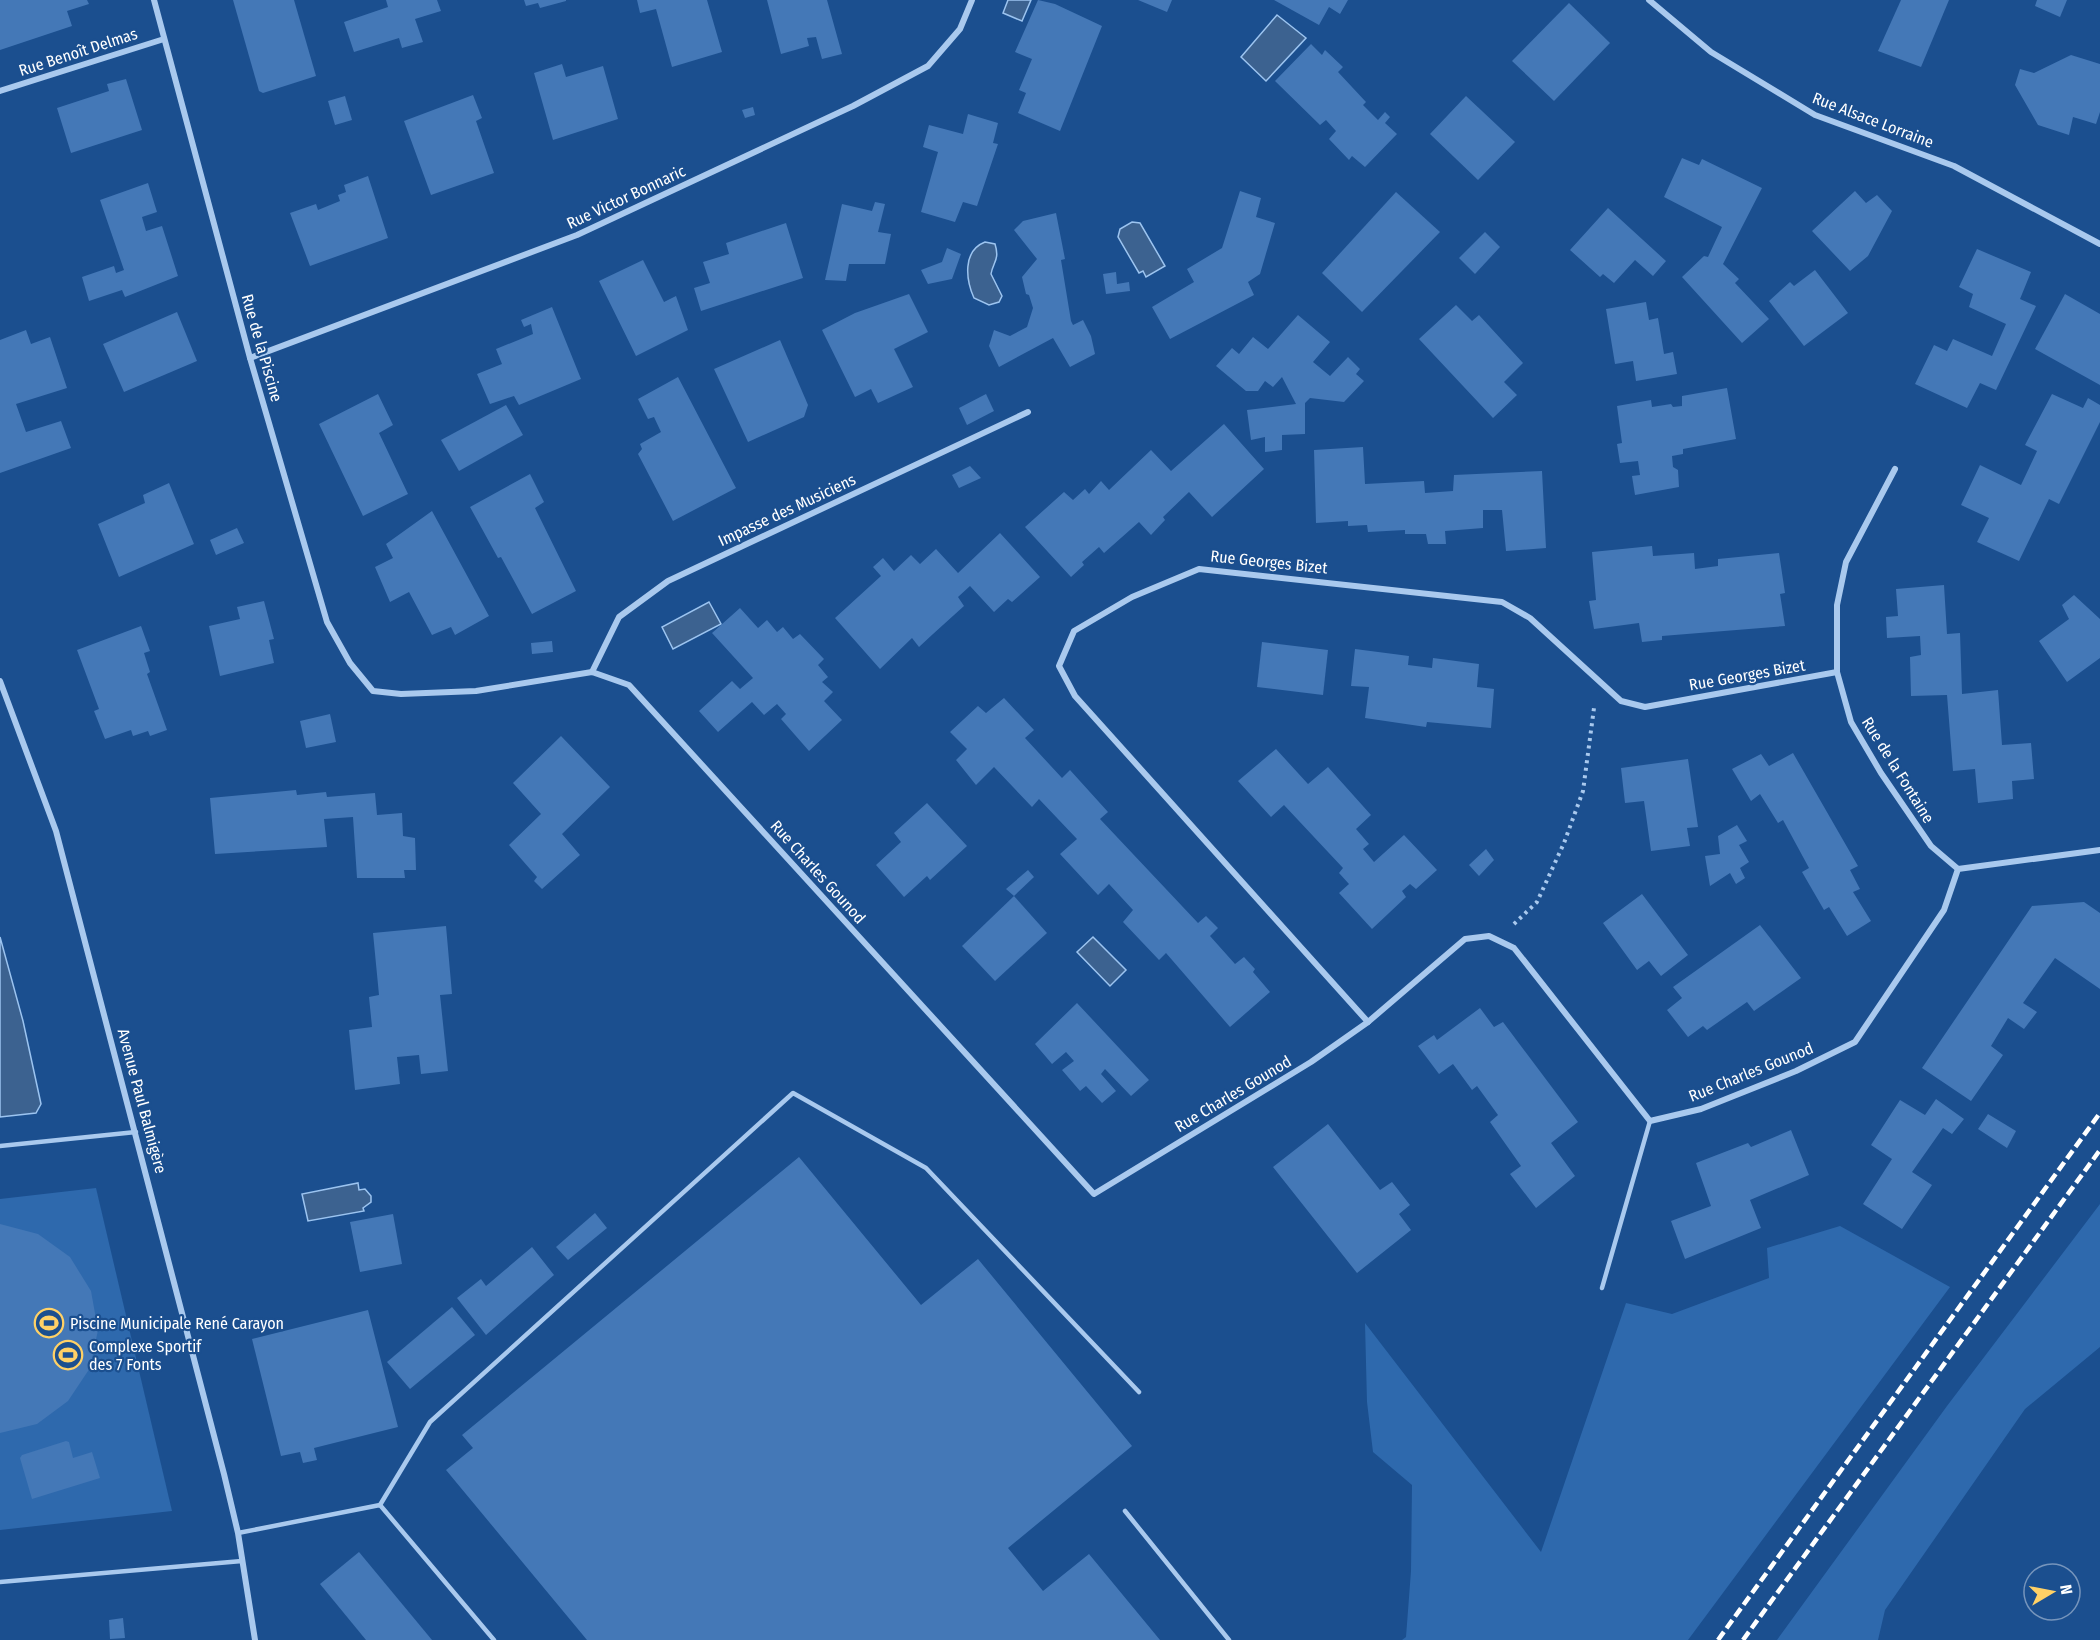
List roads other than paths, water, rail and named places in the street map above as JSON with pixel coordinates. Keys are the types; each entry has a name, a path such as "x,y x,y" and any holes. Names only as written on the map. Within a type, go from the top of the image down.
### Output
{"street":[{"name":"Rue de la Piscine","path":"154,0 250,358 327,622 350,663 374,691"},
{"name":"Rue Victor Bonnaric","path":"250,358 577,235 853,106 928,66 960,29 972,0"},
{"name":"Rue Alsace Lorraine","path":"1649,0 1711,52 1815,115 1954,166 2100,244"},
{"name":"Rue Benoît Delmas","path":"0,91 164,39"},
{"name":"Impasse des Musiciens","path":"592,672 619,617 668,581 1028,412"},
{"name":"Rue de la Fontaine","path":"1895,469 1846,562 1837,605 1837,672 1851,722 1881,774 1931,846 1958,869"},
{"name":"Rue Georges Bizet","path":"1368,1023 1075,696 1059,666 1074,631 1132,597 1199,569 1274,575 1502,602 1530,618 1622,701 1645,707 1837,672"},
{"name":"Rue Charles Gounod","path":"374,691 402,694 476,691 592,672 629,685 1094,1194 1311,1062 1368,1023 1465,939 1489,936 1514,948 1650,1121 1701,1109 1796,1071 1855,1042 1944,910 1958,869"},
{"name":"Avenue Paul Balmigère","path":"0,681 56,831 136,1132 238,1533 255,1640"},
{"path":"1958,869 2100,850"}],"lane":[{"path":"238,1533 380,1505 430,1422 793,1093 926,1168 1139,1392"},
{"path":"1602,1288 1650,1121"},
{"path":"0,1146 136,1132"},
{"path":"380,1505 494,1640"},
{"path":"1125,1511 1229,1640"},
{"path":"0,1582 242,1561"}],"railway":[{"path":"1718,1640 2100,1113"},
{"path":"1743,1640 2100,1150"}],"place":[{"name":"Piscine Municipale René Carayon","path":"49,1323"},
{"name":"Complexe Sportif des 7 Fonts","path":"68,1355"}]}
